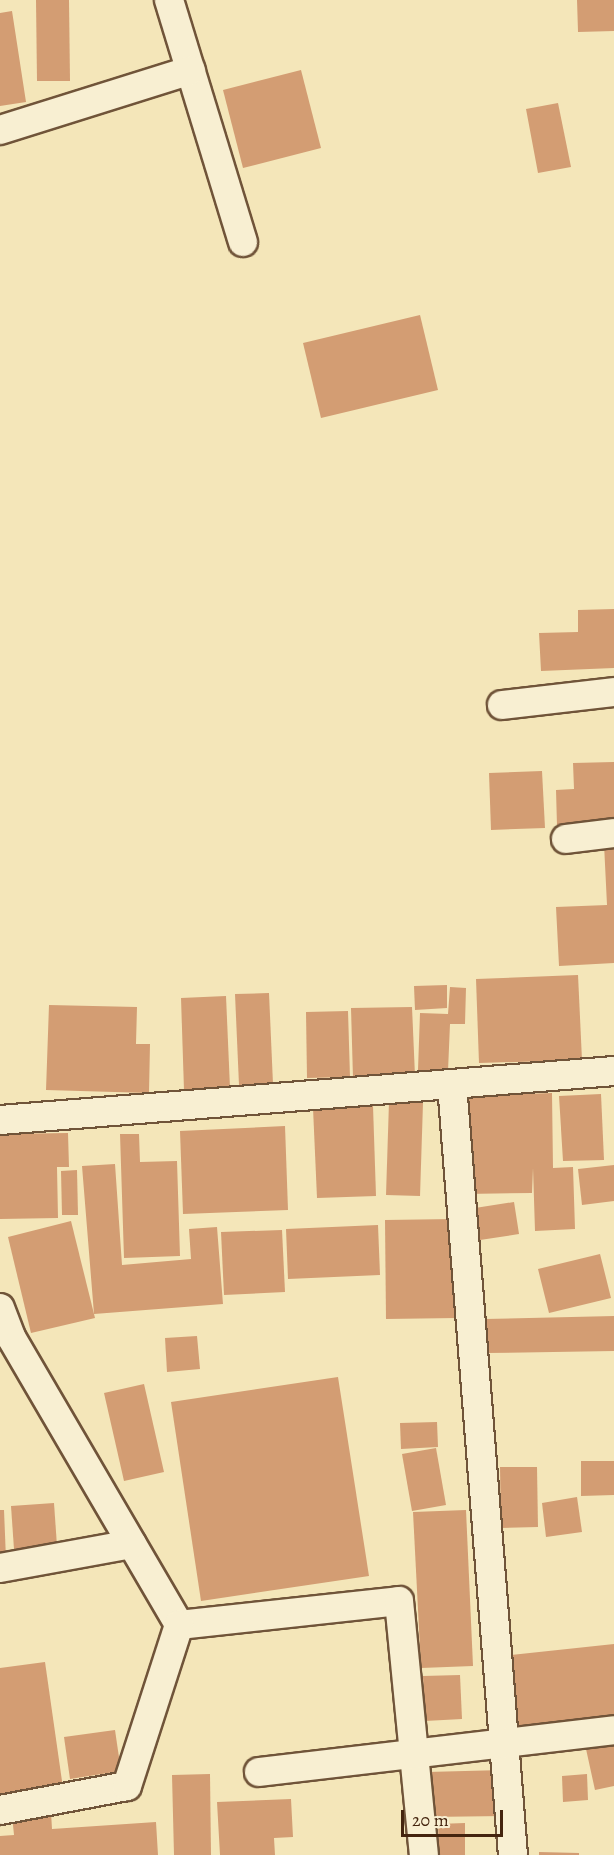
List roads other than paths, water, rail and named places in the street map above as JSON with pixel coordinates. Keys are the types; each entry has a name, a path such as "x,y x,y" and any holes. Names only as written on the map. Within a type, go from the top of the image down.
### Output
{"street":[{"path":"169,0 243,242"},
{"path":"0,130 191,70"},
{"path":"502,705 614,692"},
{"path":"566,839 614,833"},
{"path":"0,1120 614,1071"},
{"path":"452,1084 513,1855"},
{"path":"0,1308 5,1337 179,1624 127,1786 0,1810"},
{"path":"0,1568 132,1544"},
{"path":"179,1624 399,1601 424,1855"},
{"path":"259,1772 413,1751 504,1744 614,1730"}]}
